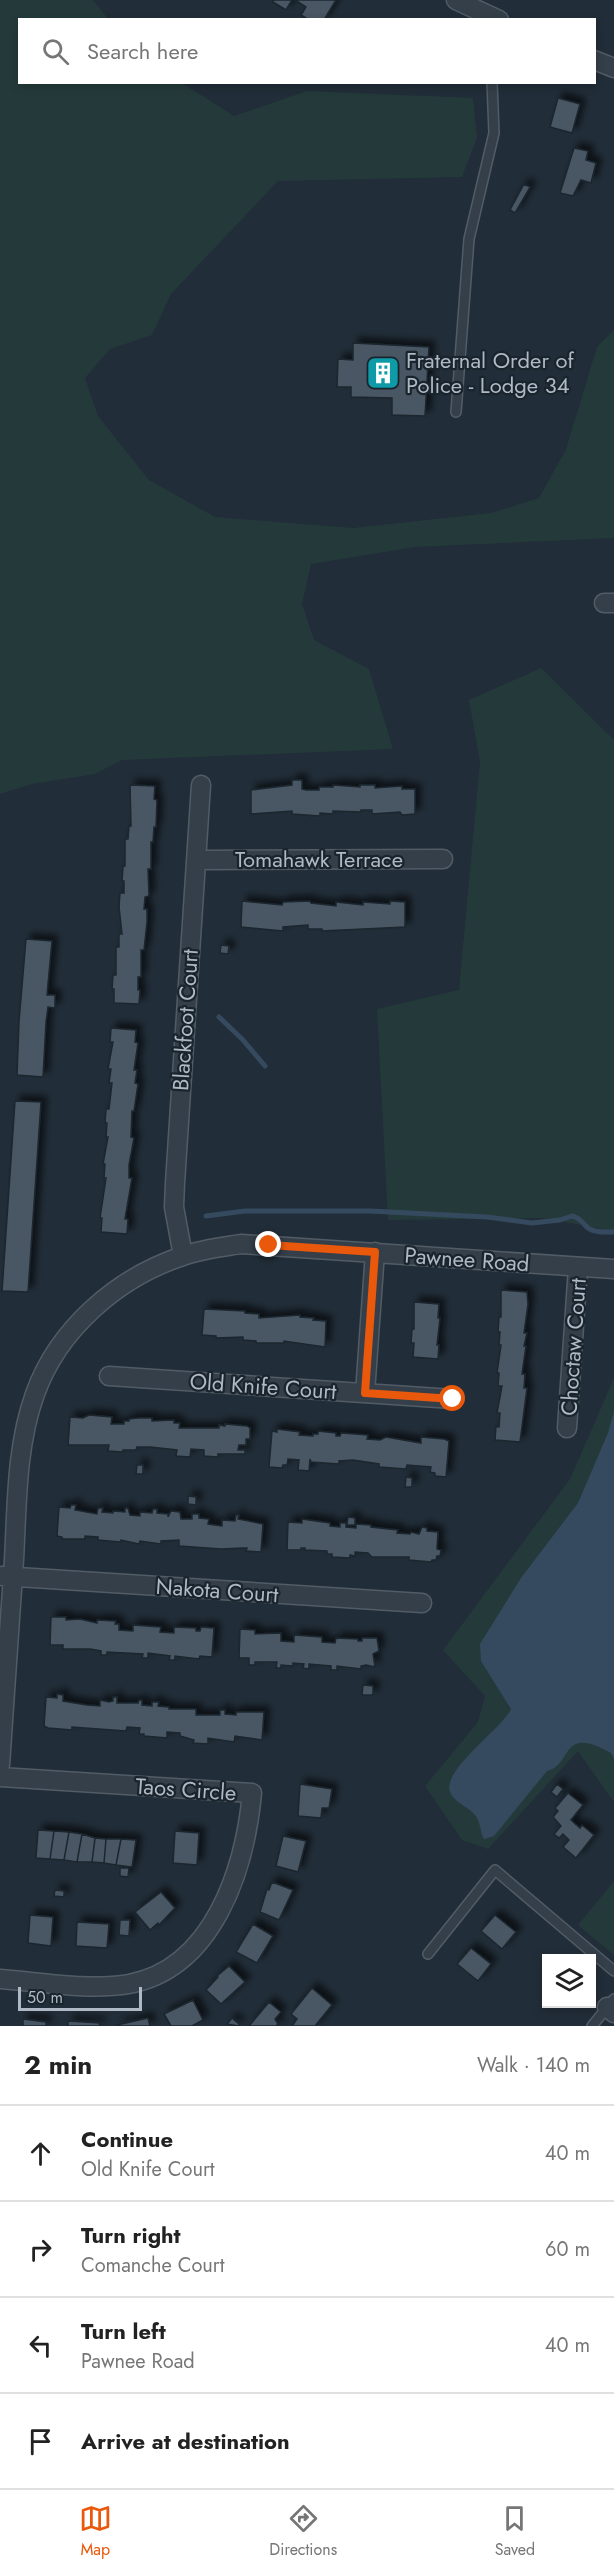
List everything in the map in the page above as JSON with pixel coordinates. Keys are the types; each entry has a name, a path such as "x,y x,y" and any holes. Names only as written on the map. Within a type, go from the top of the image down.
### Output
{"street":[{"path":"456,0 493,18"},
{"path":"596,61 614,68"},
{"name":"Blackfoot Court","path":"183,1256 174,1207 201,785"},
{"name":"Tomahawk Terrace","path":"196,860 443,859"},
{"name":"Pawnee Road","path":"0,1765 6,1576 23,1443 35,1394 46,1367 60,1345 92,1309 135,1278 183,1256 241,1244 614,1269"},
{"path":"365,1393 375,1252"},
{"name":"Choctaw Court","path":"567,1428 578,1267"},
{"name":"Old Knife Court","path":"109,1376 453,1399"},
{"name":"Nakota Court","path":"6,1576 422,1603"},
{"name":"Taos Circle","path":"0,1777 252,1793 246,1839 223,1905 201,1940 174,1965 144,1980 110,1986 0,1979"}],"lane":[{"path":"456,412 469,239 494,134 492,84"},
{"path":"428,1954 495,1870 614,1971"},
{"path":"592,2026 612,2006"}],"green space":[{"path":"0,0 93,0 107,18 18,18 18,84 184,84 234,116 307,91 473,98 477,138 462,177 278,181 171,294 152,335 110,349 85,378 98,416 149,480 215,517 353,528 491,513 539,498 566,449 597,347 614,330 614,538 415,547 311,564 302,604 314,640 369,669 393,749 122,760 95,774 32,784 0,794"},
{"path":"541,668 614,740 614,1231 543,1218 388,1220 377,1009 459,990 480,762 469,700"},
{"path":"614,1378 614,1802 578,1751 488,1849 462,1840 425,1786 478,1722 485,1696 443,1650 570,1479"},
{"path":"614,1881 614,1955 578,1925"}],"water":[{"path":"614,1411 614,1759 611,1753 595,1745 575,1744 561,1762 547,1771 494,1836 484,1839 474,1814 455,1800 450,1792 450,1783 463,1761 511,1709 481,1661 480,1644 521,1578 578,1503 608,1433"}],"building":[{"path":"274,0 292,0 286,10 273,2"},
{"path":"295,0 336,0 325,18 306,18 301,15 306,7"},
{"path":"558,98 580,104 572,133 550,127"},
{"path":"574,148 588,151 586,160 596,163 591,183 581,180 573,196 560,193"},
{"path":"524,184 530,187 515,213 510,210"},
{"name":"Fraternal Order of Police - Lodge 34","path":"353,343 429,347 425,416 392,415 392,398 351,397 351,387 337,387 338,359 353,360"},
{"path":"292,780 302,780 302,789 306,790 319,790 319,787 333,787 333,785 360,787 360,785 375,785 375,788 402,786 402,789 415,789 415,814 402,815 400,812 372,814 372,810 361,810 361,812 333,811 333,814 320,813 320,816 292,814 292,811 251,814 251,790 292,785"},
{"path":"130,785 155,786 154,799 157,800 156,827 154,827 153,842 151,842 151,869 148,869 149,896 145,897 144,909 147,909 147,922 144,950 141,950 141,977 138,977 139,1004 114,1003 114,989 112,989 113,975 116,975 116,947 119,947 119,934 122,934 119,907 120,893 124,893 124,881 122,881 123,866 125,866 125,839 128,839 129,826 131,826"},
{"path":"242,901 282,905 283,902 310,901 336,906 336,902 363,905 363,902 390,904 390,901 405,902 405,927 322,931 322,929 308,929 308,925 283,927 283,931 241,927"},
{"path":"26,939 52,941 47,995 55,995 55,1008 48,1007 43,1077 17,1075"},
{"path":"221,945 229,946 228,954 220,953"},
{"path":"111,1028 136,1030 135,1042 138,1043 134,1070 137,1070 135,1083 138,1084 134,1111 132,1111 131,1137 134,1138 129,1165 129,1178 132,1178 125,1219 128,1219 127,1234 101,1232 102,1218 100,1218 106,1178 104,1178 105,1164 103,1164 108,1137 106,1137 107,1123 105,1123 106,1109 109,1109 112,1083 109,1083 111,1069 108,1069 113,1042 110,1042"},
{"path":"15,1101 41,1102 28,1292 2,1291"},
{"path":"501,1290 527,1292 528,1304 524,1333 527,1333 522,1374 525,1374 524,1388 527,1388 520,1442 495,1440 496,1426 499,1427 500,1413 497,1413 502,1386 498,1386 499,1373 497,1373 501,1345 499,1345 500,1332 498,1332 499,1317 501,1317"},
{"path":"414,1302 439,1304 438,1359 413,1357 414,1343 411,1343 412,1329 414,1329"},
{"path":"204,1309 245,1311 245,1313 259,1314 259,1318 300,1315 300,1317 314,1318 313,1320 326,1321 325,1347 284,1341 284,1343 256,1343 256,1341 243,1340 243,1337 216,1338 216,1336 202,1335"},
{"path":"89,1415 112,1417 111,1424 124,1424 124,1421 129,1421 129,1419 152,1418 152,1421 174,1420 174,1423 180,1423 179,1428 219,1428 219,1425 225,1426 225,1424 247,1426 250,1428 250,1439 246,1439 246,1445 239,1445 238,1450 245,1450 245,1454 218,1454 218,1457 204,1456 204,1450 191,1449 190,1457 176,1456 177,1450 150,1447 137,1447 136,1450 123,1450 123,1452 108,1451 109,1445 68,1445 70,1417 83,1418"},
{"path":"277,1429 300,1432 299,1435 313,1436 313,1434 318,1434 318,1431 336,1433 336,1436 340,1436 341,1433 368,1435 367,1439 380,1440 386,1437 421,1443 421,1437 444,1439 449,1441 446,1477 435,1476 435,1473 430,1472 431,1467 407,1465 406,1469 379,1467 379,1464 353,1460 339,1461 339,1464 311,1462 310,1459 309,1471 298,1470 299,1460 288,1459 287,1465 283,1465 282,1468 269,1467 272,1431 277,1432"},
{"path":"137,1465 143,1465 143,1474 136,1474"},
{"path":"406,1477 412,1478 412,1487 405,1487"},
{"path":"188,1496 196,1497 196,1505 188,1504"},
{"path":"71,1505 76,1505 75,1510 97,1514 98,1508 103,1508 102,1512 113,1513 113,1511 125,1512 125,1508 128,1508 130,1515 140,1516 140,1512 152,1513 153,1509 157,1509 157,1513 168,1514 168,1517 171,1511 180,1512 181,1519 192,1519 192,1514 199,1514 199,1518 209,1519 208,1524 222,1526 222,1520 235,1521 236,1515 239,1515 238,1519 263,1524 261,1552 246,1551 247,1548 179,1546 179,1540 161,1541 161,1544 140,1541 139,1544 121,1540 120,1542 98,1540 98,1537 85,1536 85,1539 62,1539 57,1536 59,1507 70,1508"},
{"path":"348,1517 355,1518 355,1525 347,1525"},
{"path":"302,1519 330,1523 330,1526 340,1527 340,1523 346,1523 346,1527 356,1528 356,1524 371,1525 371,1527 398,1530 397,1533 410,1534 411,1532 419,1534 422,1527 427,1528 427,1531 438,1532 437,1549 441,1550 440,1556 431,1562 409,1560 409,1557 372,1557 368,1553 355,1552 355,1556 350,1555 350,1558 332,1557 332,1554 327,1554 327,1551 305,1550 305,1548 287,1550 288,1522 302,1523"},
{"path":"51,1617 66,1617 66,1620 80,1619 97,1623 97,1620 116,1621 115,1624 119,1624 119,1630 133,1631 133,1625 161,1627 160,1632 174,1633 174,1627 196,1628 196,1631 200,1631 201,1627 214,1628 212,1657 200,1656 199,1659 175,1656 175,1660 169,1660 170,1656 148,1653 148,1658 142,1658 143,1654 107,1652 107,1655 101,1655 101,1651 90,1649 63,1649 63,1645 50,1645"},
{"path":"240,1629 255,1630 255,1634 281,1633 281,1641 294,1642 294,1635 322,1637 322,1642 335,1643 336,1638 362,1641 362,1638 377,1638 379,1651 373,1654 375,1667 366,1665 361,1666 361,1669 337,1666 337,1670 331,1670 331,1666 309,1664 309,1669 303,1668 304,1664 293,1663 293,1666 281,1665 281,1668 276,1668 277,1662 255,1662 255,1665 249,1665 249,1658 239,1658"},
{"path":"363,1685 373,1686 373,1695 362,1695"},
{"path":"57,1694 63,1695 63,1701 87,1705 100,1706 100,1700 109,1702 113,1701 113,1697 117,1697 117,1703 138,1703 142,1700 142,1705 152,1706 152,1702 159,1702 158,1706 169,1707 169,1709 196,1709 196,1715 220,1715 220,1710 225,1710 225,1714 236,1715 236,1712 264,1712 262,1740 235,1736 234,1742 208,1738 208,1744 193,1743 194,1740 180,1736 180,1733 167,1732 167,1738 144,1736 144,1734 139,1734 140,1728 127,1727 126,1731 72,1727 72,1730 48,1728 44,1726 46,1697 57,1698"},
{"path":"300,1784 332,1789 329,1808 322,1808 321,1818 298,1816"},
{"path":"557,1784 563,1789 557,1797 551,1792"},
{"path":"568,1793 583,1805 571,1820 580,1828 582,1825 594,1835 576,1858 563,1847 569,1840 563,1834 559,1838 554,1834 561,1826 553,1817 558,1811 555,1808"},
{"path":"38,1830 54,1831 50,1859 36,1858"},
{"path":"54,1831 69,1832 64,1860 50,1859"},
{"path":"175,1831 199,1833 197,1865 173,1863"},
{"path":"69,1832 82,1834 77,1862 64,1860"},
{"path":"82,1834 95,1838 92,1862 77,1862"},
{"path":"283,1836 306,1841 298,1872 276,1866"},
{"path":"95,1838 106,1839 104,1863 92,1862"},
{"path":"106,1839 121,1839 116,1865 104,1863"},
{"path":"121,1839 136,1840 132,1867 116,1865"},
{"path":"120,1868 129,1868 128,1877 120,1876"},
{"path":"272,1882 293,1890 279,1920 260,1912 267,1889 269,1890"},
{"path":"55,1890 64,1891 64,1897 54,1896"},
{"path":"161,1892 175,1908 159,1925 158,1923 150,1930 135,1912"},
{"path":"30,1915 53,1917 51,1946 28,1943"},
{"path":"495,1915 516,1932 502,1949 481,1931"},
{"path":"120,1920 130,1920 129,1936 119,1935"},
{"path":"77,1922 109,1924 107,1948 76,1946"},
{"path":"253,1924 273,1936 257,1963 236,1952"},
{"path":"471,1948 491,1964 478,1981 457,1964"},
{"path":"229,1966 245,1982 221,2004 206,1990"},
{"path":"312,1988 332,2005 315,2026 292,2026 297,2019 291,2014"},
{"path":"193,2000 203,2020 192,2026 171,2026 164,2014"},
{"path":"269,2002 281,2012 275,2019 278,2024 276,2026 249,2026"},
{"path":"148,2018 150,2026 117,2026 117,2025"},
{"path":"232,2018 239,2024 238,2026 227,2024"},
{"path":"23,2019 46,2022 46,2026 23,2026"},
{"path":"68,2021 100,2023 99,2026 68,2026"}],"waterway":[{"path":"219,1017 265,1066"},
{"path":"206,1216 245,1211 370,1211 487,1217 532,1223 560,1220 572,1216 591,1230 614,1232"}],"place":[{"name":"Fraternal Order of Police - Lodge 34","path":"383,373"}],"route":[{"path":"269,1245 375,1252 365,1393 453,1399"}]}
